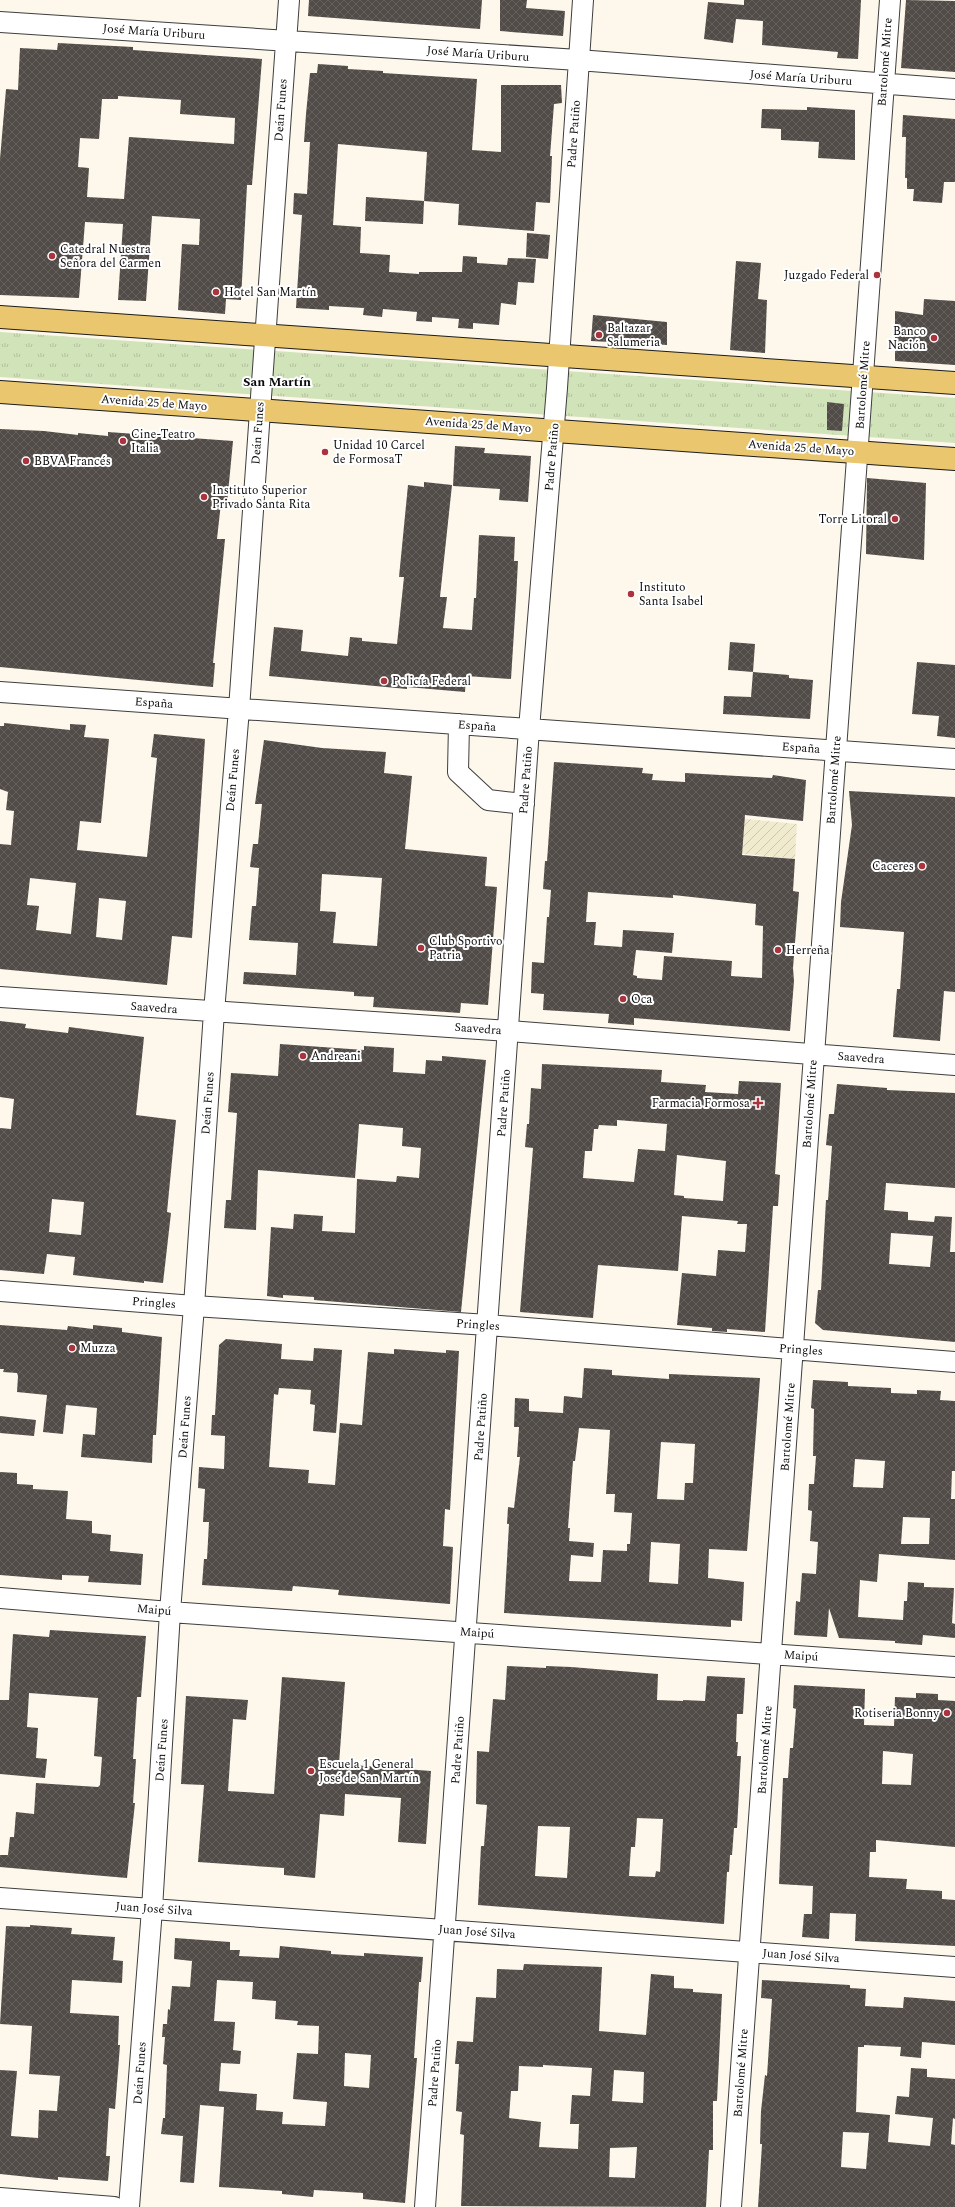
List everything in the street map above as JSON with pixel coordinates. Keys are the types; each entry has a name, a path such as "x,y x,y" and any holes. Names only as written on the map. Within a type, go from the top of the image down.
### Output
{"main road":[{"path":"0,317 955,383"},
{"name":"Avenida 25 de Mayo","path":"0,392 955,459"}],"street":[{"name":"Deán Funes","path":"129,2207 152,1909 170,1612 194,1306 214,1012 239,709 264,335 289,0"},
{"name":"Padre Patiño","path":"425,2207 446,1930 529,729 554,430 583,0"},
{"name":"Bartolomé Mitre","path":"731,2207 751,1952 771,1654 890,0"},
{"name":"José María Uriburu","path":"0,22 578,60 955,89"},
{"name":"España","path":"0,692 955,759"},
{"path":"459,724 458,772 488,800 524,804"},
{"name":"Saavedra","path":"0,997 509,1031 955,1065"},
{"name":"Pringles","path":"0,1291 194,1306 488,1325 955,1362"},
{"name":"Maipú","path":"0,1598 170,1612 955,1667"},
{"name":"Juan José Silva","path":"0,1898 955,1967"},
{"path":"0,2198 114,2207"}],"shaded area":[{"path":"738,818 797,824 795,859 736,853"}],"green space":[{"path":"0,332 955,398 955,443 0,377"}],"building":[{"path":"309,0 482,0 480,29 308,16"},
{"path":"500,0 527,0 526,8 565,11 563,36 500,31"},
{"path":"744,0 861,0 858,59 837,58 838,52 762,45 763,21 736,19 733,43 704,39 708,2 744,5"},
{"path":"906,0 955,1 955,72 901,68"},
{"path":"58,43 133,47 133,50 262,59 252,185 247,185 241,300 226,299 225,314 178,310 182,244 199,245 200,219 152,216 146,301 118,300 123,224 85,222 79,298 0,295 0,159 6,89 18,90 20,48 57,50","holes":["118,96 181,100 180,114 235,118 234,144 129,137 124,199 87,197 89,168 78,167 80,138 99,139 102,99 118,99"]},
{"path":"318,64 348,66 348,69 383,71 383,73 477,79 472,150 501,152 501,85 561,85 562,103 554,104 550,156 552,156 550,203 536,202 534,231 458,225 459,204 424,201 427,152 338,144 333,225 361,227 360,253 390,255 389,272 419,274 419,272 462,272 463,256 477,257 477,263 507,265 508,258 536,259 534,283 518,282 516,305 501,303 499,325 473,323 473,329 458,328 459,319 432,317 432,322 416,321 417,312 383,309 382,317 363,315 364,308 329,306 329,310 296,308 302,215 293,214 294,193 307,194 310,142 304,142 306,114 310,73 317,73"},
{"path":"807,107 855,110 855,160 818,158 819,142 781,140 781,129 761,128 762,109 807,110"},
{"path":"903,115 955,119 955,182 944,182 942,203 913,201 914,189 907,189 907,178 905,178 906,137 902,137"},
{"path":"366,197 424,201 423,224 365,221"},
{"path":"527,233 550,235 548,259 526,257"},
{"path":"736,261 761,263 758,299 767,300 765,353 730,350"},
{"path":"924,299 955,301 955,365 895,361 895,311 923,315"},
{"path":"593,315 667,322 667,345 591,341"},
{"path":"827,402 844,404 842,431 827,430"},
{"path":"0,429 108,436 108,432 233,441 227,504 221,503 217,539 225,539 213,663 215,663 213,687 0,667"},
{"path":"455,446 485,448 484,453 531,456 528,502 499,500 500,489 453,486"},
{"name":"Torre Litoral","path":"867,478 926,483 924,560 866,554"},
{"path":"424,482 452,485 440,597 447,597 443,628 472,630 474,598 476,598 479,535 515,537 514,561 518,561 511,679 466,676 465,692 407,687 407,689 269,676 274,627 303,630 301,651 348,656 350,637 362,638 362,641 397,644 404,577 399,577 408,485 424,487"},
{"path":"730,642 755,644 753,672 728,670"},
{"path":"917,662 955,665 955,738 937,736 939,716 912,714"},
{"path":"753,672 789,675 789,678 813,680 810,719 723,714 724,696 751,697"},
{"path":"4,723 70,730 70,724 86,725 84,737 109,739 101,823 80,821 77,850 147,857 157,758 151,757 154,734 205,739 192,938 172,936 167,985 0,969 0,844 11,845 14,811 6,810 8,792 0,789 0,726 4,726","holes":["30,878 76,883 71,934 36,930 39,906 27,905","99,898 126,901 122,940 96,937"]},
{"path":"264,740 322,748 386,752 384,773 412,776 405,849 487,857 485,886 497,887 488,1005 461,1003 460,1013 373,1007 374,997 354,996 354,992 243,984 244,972 296,975 298,943 249,940 252,906 256,906 259,868 250,867 253,844 258,844 262,804 255,804","holes":["322,874 382,878 377,946 333,943 336,912 320,911"]},
{"path":"554,762 643,768 642,773 653,774 652,780 685,782 685,773 772,778 773,775 806,780 803,821 745,815 742,855 795,859 793,891 799,892 790,1031 634,1018 634,1025 608,1023 609,1014 543,1010 544,994 531,993 532,962 544,963 547,917 549,917 551,890 543,889 545,861 547,861","holes":["588,892 673,898 673,895 756,904 755,925 763,926 762,978 731,976 732,961 664,956 662,980 637,978 637,976 633,975 636,950 672,953 674,933 623,930 622,947 594,945 596,922 586,922"]},
{"path":"849,791 955,797 955,992 944,991 940,1041 893,1037 897,989 900,989 904,932 840,927 841,902 852,825"},
{"path":"0,1021 26,1024 25,1028 68,1033 69,1027 144,1037 136,1115 176,1120 167,1212 171,1213 163,1283 144,1281 144,1283 73,1275 75,1257 47,1254 44,1274 0,1270 0,1128 11,1129 14,1099 0,1097","holes":["52,1199 84,1202 81,1235 49,1232"]},
{"path":"280,1044 364,1050 364,1046 394,1048 393,1072 425,1074 426,1060 442,1061 442,1056 486,1060 461,1312 314,1300 314,1297 283,1295 283,1298 267,1296 271,1227 293,1229 294,1214 323,1216 322,1231 355,1233 357,1179 396,1182 397,1176 419,1178 421,1148 402,1146 403,1128 359,1124 355,1178 258,1170 256,1230 224,1228 226,1200 231,1200 237,1113 228,1112 231,1073 278,1076"},
{"path":"542,1064 662,1070 661,1082 706,1085 705,1092 738,1094 739,1081 781,1083 775,1174 780,1175 778,1206 773,1206 765,1332 727,1329 727,1332 712,1331 712,1328 677,1325 682,1273 716,1276 718,1250 745,1252 747,1224 737,1224 738,1221 682,1216 678,1271 598,1265 593,1318 520,1312 533,1148 525,1147 527,1124 529,1124 531,1088 541,1089","holes":["617,1120 667,1124 665,1151 638,1149 634,1182 583,1178 585,1151 592,1151 594,1129 598,1129 599,1125 617,1126","677,1155 726,1161 723,1201 684,1198 684,1196 674,1195"]},
{"path":"837,1084 887,1088 887,1090 955,1093 955,1188 886,1183 884,1210 908,1212 908,1220 934,1222 935,1216 952,1217 950,1252 955,1252 955,1342 823,1330 815,1323 818,1290 821,1290 826,1200 828,1200 832,1146 826,1145 829,1114 834,1114","holes":["891,1233 933,1236 930,1267 889,1264"]},
{"path":"0,1325 67,1330 68,1326 93,1329 93,1325 122,1328 122,1332 162,1337 156,1435 153,1435 152,1463 81,1457 83,1434 95,1435 97,1408 66,1405 63,1434 43,1432 47,1395 17,1392 17,1373 3,1372 4,1369 0,1369"},
{"path":"226,1339 282,1344 281,1359 313,1361 314,1348 342,1350 336,1433 313,1431 315,1405 310,1404 311,1390 279,1388 278,1395 274,1394 269,1467 309,1470 308,1483 335,1485 340,1423 362,1425 368,1352 394,1354 394,1349 446,1353 446,1350 459,1351 450,1510 445,1509 443,1546 453,1547 450,1604 338,1595 339,1590 293,1586 292,1591 202,1585 204,1559 207,1559 209,1522 203,1522 205,1489 198,1488 199,1467 224,1469 225,1436 211,1435 212,1415 215,1415 219,1345"},
{"path":"584,1368 612,1370 612,1375 669,1379 669,1374 760,1378 747,1551 709,1549 708,1578 744,1582 742,1621 731,1620 731,1627 504,1613 509,1524 507,1524 508,1507 514,1508 520,1457 517,1457 519,1427 514,1427 515,1398 529,1399 529,1411 563,1413 564,1396 582,1398","holes":["579,1428 610,1430 606,1494 615,1494 614,1512 632,1513 630,1544 627,1544 627,1551 603,1550 601,1582 569,1581 571,1555 593,1557 594,1543 569,1541 570,1528 568,1528 573,1461 575,1461","661,1442 695,1444 693,1483 685,1483 684,1500 657,1499","651,1542 680,1544 678,1584 649,1582"]},
{"path":"813,1380 848,1382 848,1386 891,1388 891,1393 917,1394 917,1390 941,1391 940,1400 955,1401 955,1471 952,1471 951,1499 955,1499 955,1560 879,1554 877,1582 860,1580 858,1617 903,1620 904,1601 907,1601 908,1582 924,1583 924,1587 954,1588 952,1623 955,1624 955,1638 923,1635 922,1645 895,1643 895,1641 839,1638 829,1608 827,1637 794,1635 796,1601 800,1602 802,1573 816,1574 818,1542 810,1541 812,1511 808,1510 809,1484 814,1484 816,1456 813,1456 814,1409 811,1408","holes":["855,1459 885,1461 883,1488 853,1487","903,1517 930,1518 929,1544 901,1544"]},
{"path":"0,1416 36,1420 34,1436 0,1433"},
{"path":"0,1472 17,1473 17,1484 33,1485 33,1489 68,1491 66,1519 92,1521 92,1533 111,1535 110,1551 143,1554 141,1585 88,1582 89,1576 62,1575 62,1580 0,1575"},
{"path":"50,1630 146,1636 141,1697 137,1697 133,1759 136,1759 133,1803 135,1803 127,1878 0,1867 0,1855 8,1855 10,1837 14,1837 16,1812 34,1814 36,1783 98,1787 100,1785 102,1757 94,1756 98,1698 29,1693 27,1727 38,1728 36,1758 47,1759 45,1778 0,1774 0,1700 9,1700 13,1634 49,1637"},
{"path":"507,1666 546,1668 546,1666 571,1667 658,1674 657,1700 705,1701 707,1676 745,1678 743,1714 737,1714 737,1756 741,1756 737,1828 734,1828 732,1855 730,1855 729,1872 727,1872 724,1924 478,1905 481,1846 484,1846 487,1805 476,1804 477,1751 489,1752 493,1699 505,1700","holes":["637,1818 663,1819 660,1872 656,1871 655,1877 629,1876 631,1847 635,1847","538,1826 570,1827 567,1878 535,1876"]},
{"path":"282,1677 345,1682 339,1764 431,1771 426,1844 398,1842 401,1798 345,1794 344,1816 320,1814 315,1878 284,1875 284,1868 198,1862 204,1785 181,1784 186,1696 248,1700 246,1720 233,1719 228,1791 274,1794"},
{"path":"794,1685 865,1689 864,1725 894,1726 895,1697 916,1698 916,1693 938,1694 938,1700 955,1701 955,1847 876,1840 876,1852 870,1852 869,1877 907,1879 906,1889 942,1891 942,1899 955,1900 955,1946 855,1941 856,1914 830,1913 829,1939 802,1937 804,1914 812,1914 813,1886 779,1884 783,1778 788,1778 790,1748 793,1748 796,1709 793,1708","holes":["883,1751 913,1754 911,1785 882,1784"]},
{"path":"30,1925 72,1928 71,1934 115,1937 113,1960 123,1961 122,1983 72,1980 70,2013 119,2016 118,2045 120,2045 115,2109 109,2108 106,2156 110,2156 108,2181 58,2177 58,2180 0,2174 0,2070 17,2071 11,2136 38,2138 39,2110 57,2111 60,2076 29,2074 32,2026 0,2024 6,1926 30,1927"},
{"path":"175,1938 230,1942 230,1950 240,1950 239,1956 279,1958 280,1946 331,1951 331,1954 364,1956 364,1953 423,1957 421,1982 419,1982 414,2058 417,2058 405,2203 363,2199 363,2193 314,2190 313,2197 282,2194 282,2191 219,2187 224,2107 200,2105 194,2183 180,2182 183,2136 161,2134 163,2118 165,2118 167,2065 163,2064 165,2037 162,2037 163,2024 167,2024 168,2009 170,2010 172,1986 190,1987 192,1961 174,1959","holes":["217,1980 253,1982 252,1999 276,2001 275,2019 298,2021 297,2025 319,2026 318,2054 297,2053 293,2099 327,2102 325,2126 282,2124 283,2112 256,2110 257,2094 219,2091 221,2063 240,2064 241,2051 233,2050 235,2022 214,2021","345,2053 371,2055 369,2088 344,2086"]},
{"path":"524,1964 602,1967 599,2031 646,2035 651,1974 674,1976 674,1988 693,1989 693,1992 722,1994 717,2101 713,2101 713,2150 709,2150 706,2207 461,2206 464,2135 460,2134 462,2112 456,2111 459,2064 455,2064 457,2041 473,2042 476,1997 496,1998 497,1969 523,1970","holes":["543,2065 592,2068 590,2096 572,2095 570,2124 579,2124 578,2149 539,2147 541,2122 509,2118 511,2091 518,2091 519,2066 543,2067","614,2070 644,2072 643,2103 612,2101","637,2147 635,2178 609,2177 610,2148"]},
{"path":"762,1980 850,1985 850,1988 866,1989 865,2006 903,2008 904,1997 955,2001 955,2045 922,2042 921,2058 900,2056 901,2047 864,2045 864,2047 858,2047 856,2112 890,2115 888,2142 930,2146 933,2118 895,2114 897,2096 909,2097 911,2068 927,2069 927,2077 955,2079 955,2119 953,2118 951,2144 955,2145 955,2207 758,2207 762,2144 760,2144 761,2111 765,2075 767,2076 772,1999 761,1998","holes":["843,2132 869,2133 866,2169 841,2167"]}],"place":[{"name":"Catedral Nuestra Señora del Carmen","path":"52,256"},
{"name":"Juzgado Federal","path":"877,275"},
{"name":"Hotel San Martín","path":"216,292"},
{"name":"Baltazar Salumeria","path":"599,335"},
{"name":"Banco Nación","path":"934,338"},
{"name":"Cine-Teatro Italia","path":"123,441"},
{"name":"Unidad 10 Carcel de FormosaT","path":"325,452"},
{"name":"BBVA Francés","path":"26,461"},
{"name":"Instituto Superior Privado Santa Rita","path":"204,497"},
{"name":"Torre Litoral","path":"895,519"},
{"name":"Instituto Santa Isabel","path":"631,594"},
{"name":"Policía Federal","path":"384,681"},
{"name":"Caceres","path":"922,866"},
{"name":"Club Sportivo Patria","path":"421,948"},
{"name":"Herreña","path":"778,950"},
{"name":"Oca","path":"623,999"},
{"name":"Andreani","path":"303,1056"},
{"name":"Farmacia Formosa","path":"758,1103"},
{"name":"Muzza","path":"72,1348"},
{"name":"Rotiseria Bonny","path":"947,1713"},
{"name":"Escuela 1 General José de San Martín","path":"311,1771"}],"district":[{"name":"San Martín","path":"277,382"}]}
